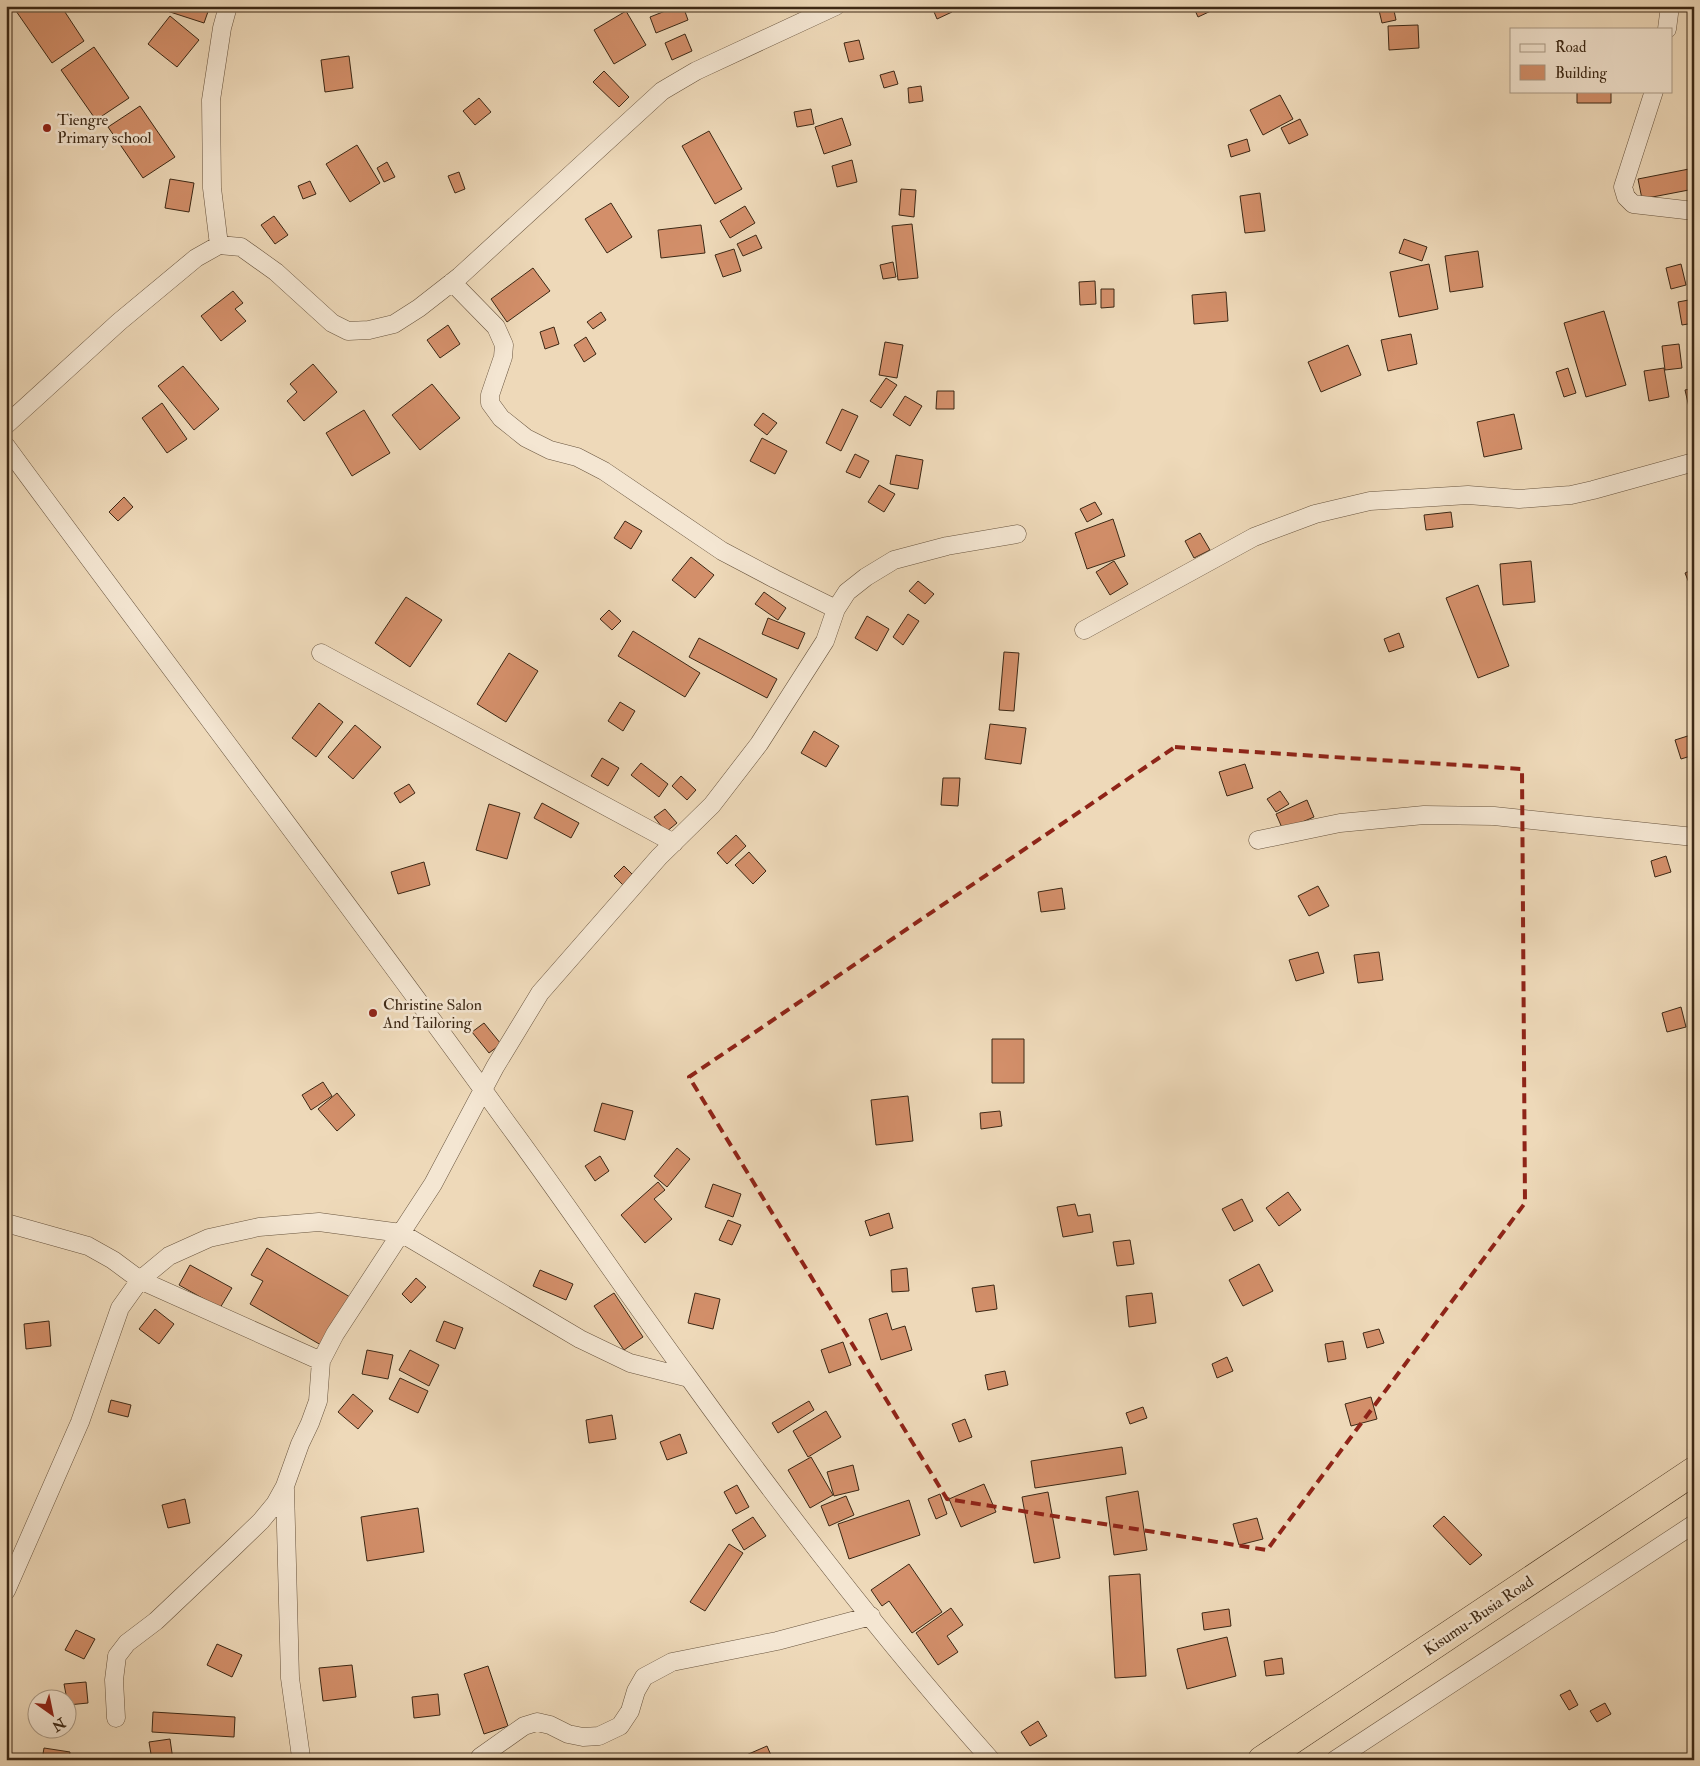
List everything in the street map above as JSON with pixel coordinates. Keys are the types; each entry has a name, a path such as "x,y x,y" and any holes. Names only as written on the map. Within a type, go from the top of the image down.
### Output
{"highway":[{"name":"Kisumu-Busia Road","path":"1262,1760 1694,1470"}],"street":[{"path":"219,245 212,188 211,100 222,28 228,6"},
{"path":"1667,28 1670,6"},
{"path":"6,425 119,322 196,258 219,245 241,247 276,272 332,323 348,331 369,330 394,324 419,308 452,282 662,92 696,71 826,8"},
{"path":"1654,92 1623,187 1624,192 1633,204 1694,211"},
{"path":"452,282 496,327 501,335 504,345 503,357 490,395 490,403 501,418 526,438 550,450 583,460 604,471 722,551 836,609"},
{"path":"6,446 484,1090 689,1378 817,1549 944,1707 992,1760"},
{"path":"1084,630 1254,537 1315,514 1370,500 1468,495 1519,499 1571,495 1694,462"},
{"path":"116,1718 114,1680 117,1656 127,1643 156,1621 260,1521 275,1504 285,1486 318,1400 321,1361 335,1334 433,1184 495,1067 540,993 674,843 712,805 759,744 824,641 836,609 847,592 866,577 894,560 947,546 1017,534"},
{"path":"321,652 674,843"},
{"path":"1258,840 1340,823 1424,815 1494,816 1694,837"},
{"path":"6,1591 80,1422 120,1308 140,1280 169,1256 209,1238 259,1227 319,1222 401,1233 580,1338 630,1362 689,1378"},
{"path":"6,1223 88,1246 113,1260 140,1280 321,1361"},
{"path":"285,1486 290,1678 301,1757"},
{"path":"1335,1760 1694,1524"},
{"path":"480,1757 524,1726 537,1722 550,1725 568,1734 583,1737 599,1736 620,1726 630,1710 636,1691 644,1677 672,1662 778,1641 871,1616"}],"highlighted area":[{"path":"1175,747 1522,769 1525,1203 1267,1550 947,1499 689,1077"}],"building":[{"path":"23,6 61,6 84,41 52,63 16,11"},
{"path":"166,6 210,6 204,23 164,10"},
{"path":"678,6 683,6 688,20 656,33 650,17"},
{"path":"949,6 952,12 937,19 932,7"},
{"path":"1193,6 1212,6 1213,10 1198,17"},
{"path":"1378,6 1393,6 1396,20 1382,23"},
{"path":"626,11 646,45 614,64 594,30"},
{"path":"170,16 199,40 177,67 148,44"},
{"path":"1418,25 1419,48 1389,50 1388,26"},
{"path":"685,34 692,51 672,60 665,43"},
{"path":"859,40 864,59 849,62 844,43"},
{"path":"94,47 129,98 96,120 61,70"},
{"path":"349,56 353,88 325,92 321,60"},
{"path":"604,71 629,97 619,107 593,82"},
{"path":"894,71 898,84 884,88 880,75"},
{"path":"921,86 923,101 909,103 908,88"},
{"path":"1577,92 1611,92 1611,103 1577,103"},
{"path":"1280,95 1293,119 1263,135 1250,110"},
{"path":"479,98 491,112 475,125 463,111"},
{"path":"140,106 175,157 143,178 108,127"},
{"path":"811,109 814,124 797,127 794,112"},
{"path":"842,118 851,145 824,154 815,127"},
{"path":"1300,119 1308,135 1289,144 1281,128"},
{"path":"709,131 742,189 715,204 682,146"},
{"path":"1247,139 1250,151 1231,157 1228,145"},
{"path":"357,145 380,183 350,202 326,164"},
{"path":"852,160 857,182 837,187 832,166"},
{"path":"387,162 395,177 384,182 377,168"},
{"path":"1694,168 1694,189 1642,199 1638,179"},
{"path":"459,172 465,189 455,193 448,176"},
{"path":"170,179 194,183 189,212 165,208"},
{"path":"310,181 316,194 303,199 298,186"},
{"path":"901,189 916,190 914,217 899,215"},
{"path":"1260,193 1265,231 1245,233 1240,196"},
{"path":"611,203 632,237 607,253 585,219"},
{"path":"745,206 755,223 730,238 720,221"},
{"path":"274,216 288,235 275,244 261,225"},
{"path":"912,224 918,278 898,280 892,226"},
{"path":"701,225 705,253 661,258 658,230"},
{"path":"756,235 762,248 743,256 737,244"},
{"path":"1404,239 1427,247 1422,261 1399,253"},
{"path":"734,249 741,271 723,277 715,255"},
{"path":"1478,251 1483,287 1450,292 1445,256"},
{"path":"893,262 896,277 883,279 880,265"},
{"path":"1429,264 1438,309 1399,317 1390,272"},
{"path":"1681,264 1686,285 1671,289 1666,268"},
{"path":"533,268 550,291 507,322 491,299"},
{"path":"1095,281 1096,304 1080,305 1079,282"},
{"path":"1101,289 1114,289 1114,307 1101,308"},
{"path":"233,291 243,303 235,309 246,321 221,341 201,316"},
{"path":"1226,292 1228,321 1194,324 1192,295"},
{"path":"1694,299 1694,323 1682,325 1678,302"},
{"path":"1604,311 1626,385 1586,397 1564,323"},
{"path":"601,312 606,320 593,329 587,322"},
{"path":"448,325 460,344 440,358 427,340"},
{"path":"554,327 559,344 545,349 540,332"},
{"path":"1411,334 1417,364 1388,371 1381,340"},
{"path":"586,337 596,354 584,362 574,345"},
{"path":"885,342 903,345 897,378 879,375"},
{"path":"1679,344 1682,368 1665,370 1662,346"},
{"path":"1348,345 1361,375 1321,392 1308,362"},
{"path":"313,364 337,392 304,421 287,401 297,392 290,384"},
{"path":"183,366 219,409 194,430 158,386"},
{"path":"1568,368 1576,393 1564,397 1556,372"},
{"path":"1664,368 1669,397 1649,401 1644,371"},
{"path":"886,378 897,385 881,408 870,401"},
{"path":"432,384 460,418 420,450 392,415"},
{"path":"1694,388 1694,415 1691,416 1685,390"},
{"path":"937,391 954,391 954,409 936,409"},
{"path":"905,396 922,406 910,426 893,415"},
{"path":"162,403 187,439 167,453 142,418"},
{"path":"842,409 858,416 841,451 826,443"},
{"path":"364,410 390,453 352,476 326,433"},
{"path":"763,413 777,423 767,435 754,425"},
{"path":"1514,414 1522,449 1484,457 1477,422"},
{"path":"762,438 787,451 775,474 750,461"},
{"path":"855,454 869,461 860,478 846,472"},
{"path":"896,455 923,460 918,489 890,484"},
{"path":"879,485 895,494 884,512 868,502"},
{"path":"124,497 133,507 118,521 109,512"},
{"path":"1095,502 1102,514 1087,522 1080,509"},
{"path":"1451,512 1453,527 1426,530 1424,515"},
{"path":"1113,519 1125,556 1087,569 1075,533"},
{"path":"625,521 642,531 631,549 614,538"},
{"path":"1200,533 1210,550 1194,558 1185,541"},
{"path":"691,557 714,575 695,598 672,580"},
{"path":"1114,561 1128,584 1110,595 1096,572"},
{"path":"1531,561 1535,602 1503,605 1500,564"},
{"path":"1694,569 1694,595 1685,573"},
{"path":"918,581 934,594 925,604 909,591"},
{"path":"1478,585 1509,666 1478,678 1446,598"},
{"path":"764,592 786,608 778,620 755,604"},
{"path":"406,597 442,620 410,667 375,643"},
{"path":"609,610 621,621 612,630 600,619"},
{"path":"908,614 919,621 903,645 893,637"},
{"path":"867,616 889,629 877,651 855,638"},
{"path":"768,618 805,633 798,649 762,634"},
{"path":"633,631 700,673 685,697 618,656"},
{"path":"1399,633 1404,647 1389,652 1384,639"},
{"path":"699,638 777,679 767,698 689,657"},
{"path":"1004,652 1019,653 1014,711 999,710"},
{"path":"509,653 538,671 506,722 477,704"},
{"path":"620,702 635,711 623,731 608,721"},
{"path":"319,703 343,722 316,757 292,738"},
{"path":"990,724 1026,728 1021,764 985,759"},
{"path":"355,725 381,747 353,779 328,757"},
{"path":"814,731 839,746 826,767 801,753"},
{"path":"1694,734 1694,755 1681,759 1675,740"},
{"path":"602,758 619,768 608,786 591,776"},
{"path":"641,763 668,784 659,797 631,775"},
{"path":"1245,764 1253,788 1227,796 1219,772"},
{"path":"681,776 696,790 687,800 672,786"},
{"path":"943,778 960,778 958,806 941,805"},
{"path":"409,784 415,793 400,803 394,793"},
{"path":"1280,791 1289,804 1276,812 1267,799"},
{"path":"1307,800 1314,817 1283,830 1276,814"},
{"path":"542,803 579,823 571,838 534,818"},
{"path":"489,804 520,813 507,859 476,850"},
{"path":"665,809 677,823 666,832 654,817"},
{"path":"736,835 746,846 727,864 717,853"},
{"path":"749,852 766,871 753,884 735,865"},
{"path":"1666,856 1671,872 1655,877 1651,861"},
{"path":"424,862 430,885 398,894 391,872"},
{"path":"624,866 636,878 626,888 614,876"},
{"path":"1318,886 1329,906 1309,916 1298,896"},
{"path":"1062,888 1065,909 1041,912 1038,892"},
{"path":"1318,952 1324,973 1296,981 1289,960"},
{"path":"1379,952 1383,980 1358,983 1354,955"},
{"path":"1681,1007 1686,1027 1667,1032 1662,1013"},
{"path":"484,1023 501,1044 489,1053 472,1032"},
{"path":"992,1039 1024,1039 1024,1083 992,1083"},
{"path":"323,1082 332,1096 311,1110 302,1095"},
{"path":"337,1093 355,1115 337,1131 318,1109"},
{"path":"908,1096 913,1141 876,1145 871,1100"},
{"path":"602,1103 633,1111 625,1140 594,1131"},
{"path":"1000,1111 1002,1126 981,1129 980,1113"},
{"path":"677,1148 690,1159 667,1187 654,1176"},
{"path":"600,1156 609,1171 595,1181 585,1166"},
{"path":"658,1182 665,1190 654,1199 672,1219 645,1243 621,1215"},
{"path":"713,1184 741,1194 733,1217 705,1207"},
{"path":"1288,1192 1301,1210 1279,1226 1266,1208"},
{"path":"1242,1199 1253,1221 1234,1231 1222,1209"},
{"path":"1075,1204 1078,1216 1090,1214 1093,1232 1063,1237 1057,1207"},
{"path":"889,1213 893,1228 870,1236 865,1221"},
{"path":"728,1220 741,1225 732,1245 719,1240"},
{"path":"1130,1240 1134,1264 1117,1266 1113,1242"},
{"path":"267,1248 350,1297 321,1345 250,1304 263,1281 251,1275"},
{"path":"1259,1264 1273,1291 1243,1306 1229,1280"},
{"path":"190,1265 232,1288 220,1308 179,1285"},
{"path":"907,1268 909,1291 892,1292 891,1270"},
{"path":"540,1270 573,1284 566,1300 533,1286"},
{"path":"416,1278 426,1287 411,1303 402,1294"},
{"path":"994,1285 997,1309 976,1312 972,1288"},
{"path":"614,1293 643,1337 624,1350 594,1306"},
{"path":"695,1293 720,1299 713,1329 688,1323"},
{"path":"1152,1293 1156,1323 1129,1327 1126,1296"},
{"path":"155,1309 174,1324 159,1344 139,1329"},
{"path":"887,1313 892,1330 905,1326 912,1350 881,1360 869,1319"},
{"path":"49,1321 51,1346 26,1349 24,1324"},
{"path":"444,1321 463,1328 455,1349 436,1341"},
{"path":"1379,1329 1384,1343 1367,1348 1363,1333"},
{"path":"1343,1341 1346,1359 1328,1362 1325,1344"},
{"path":"843,1342 851,1365 829,1373 821,1350"},
{"path":"367,1350 393,1355 388,1379 362,1374"},
{"path":"410,1350 439,1365 429,1386 399,1370"},
{"path":"1227,1357 1233,1371 1217,1378 1212,1364"},
{"path":"1005,1371 1008,1385 988,1390 985,1375"},
{"path":"400,1378 428,1391 418,1413 389,1399"},
{"path":"353,1394 373,1411 358,1429 338,1412"},
{"path":"1371,1397 1377,1419 1351,1426 1345,1404"},
{"path":"111,1400 131,1405 128,1417 108,1412"},
{"path":"809,1401 814,1410 778,1433 772,1423"},
{"path":"1143,1407 1147,1418 1130,1424 1126,1413"},
{"path":"826,1411 841,1437 808,1457 793,1431"},
{"path":"612,1415 616,1439 589,1443 586,1420"},
{"path":"965,1419 972,1437 959,1442 952,1424"},
{"path":"680,1434 687,1453 667,1460 660,1442"},
{"path":"1122,1447 1126,1474 1035,1488 1031,1461"},
{"path":"811,1457 833,1495 810,1508 788,1470"},
{"path":"853,1465 859,1490 834,1496 827,1472"},
{"path":"984,1484 996,1512 961,1527 949,1499"},
{"path":"737,1485 749,1507 736,1514 724,1492"},
{"path":"1138,1491 1147,1550 1114,1555 1106,1497"},
{"path":"1048,1492 1060,1558 1034,1563 1022,1497"},
{"path":"940,1494 947,1514 936,1519 928,1499"},
{"path":"846,1496 854,1515 829,1526 821,1506"},
{"path":"185,1499 190,1523 168,1528 162,1505"},
{"path":"909,1500 920,1535 849,1559 838,1524"},
{"path":"418,1508 424,1552 367,1561 361,1517"},
{"path":"1444,1516 1482,1555 1470,1565 1433,1526"},
{"path":"753,1517 766,1536 744,1550 732,1530"},
{"path":"1257,1518 1263,1539 1239,1545 1233,1524"},
{"path":"729,1544 743,1553 705,1611 690,1602"},
{"path":"909,1564 942,1612 912,1633 889,1601 882,1606 871,1590"},
{"path":"1140,1574 1146,1676 1115,1678 1109,1576"},
{"path":"951,1608 963,1625 947,1636 958,1652 938,1665 916,1633"},
{"path":"1229,1609 1231,1626 1204,1630 1202,1613"},
{"path":"76,1630 95,1639 84,1659 65,1650"},
{"path":"1227,1637 1236,1676 1187,1689 1177,1649"},
{"path":"217,1644 242,1655 232,1677 207,1665"},
{"path":"1282,1658 1284,1674 1266,1676 1264,1661"},
{"path":"352,1665 356,1697 323,1701 319,1668"},
{"path":"488,1666 508,1726 484,1734 464,1674"},
{"path":"86,1682 88,1703 78,1704 78,1688 65,1688 64,1684"},
{"path":"1570,1690 1578,1705 1569,1710 1560,1695"},
{"path":"438,1694 440,1715 414,1718 412,1697"},
{"path":"1605,1703 1611,1714 1597,1722 1590,1711"},
{"path":"153,1712 235,1717 234,1737 152,1732"},
{"path":"1038,1721 1047,1736 1030,1746 1021,1732"},
{"path":"170,1739 173,1760 152,1760 149,1742"},
{"path":"767,1746 773,1760 746,1760 744,1756"},
{"path":"44,1748 70,1752 69,1760 42,1760"},
{"path":"115,1756 137,1756 137,1760 115,1760"}],"place":[{"name":"Tiengre Primary school","path":"47,128"},
{"name":"Christine Salon And Tailoring","path":"373,1013"}]}
